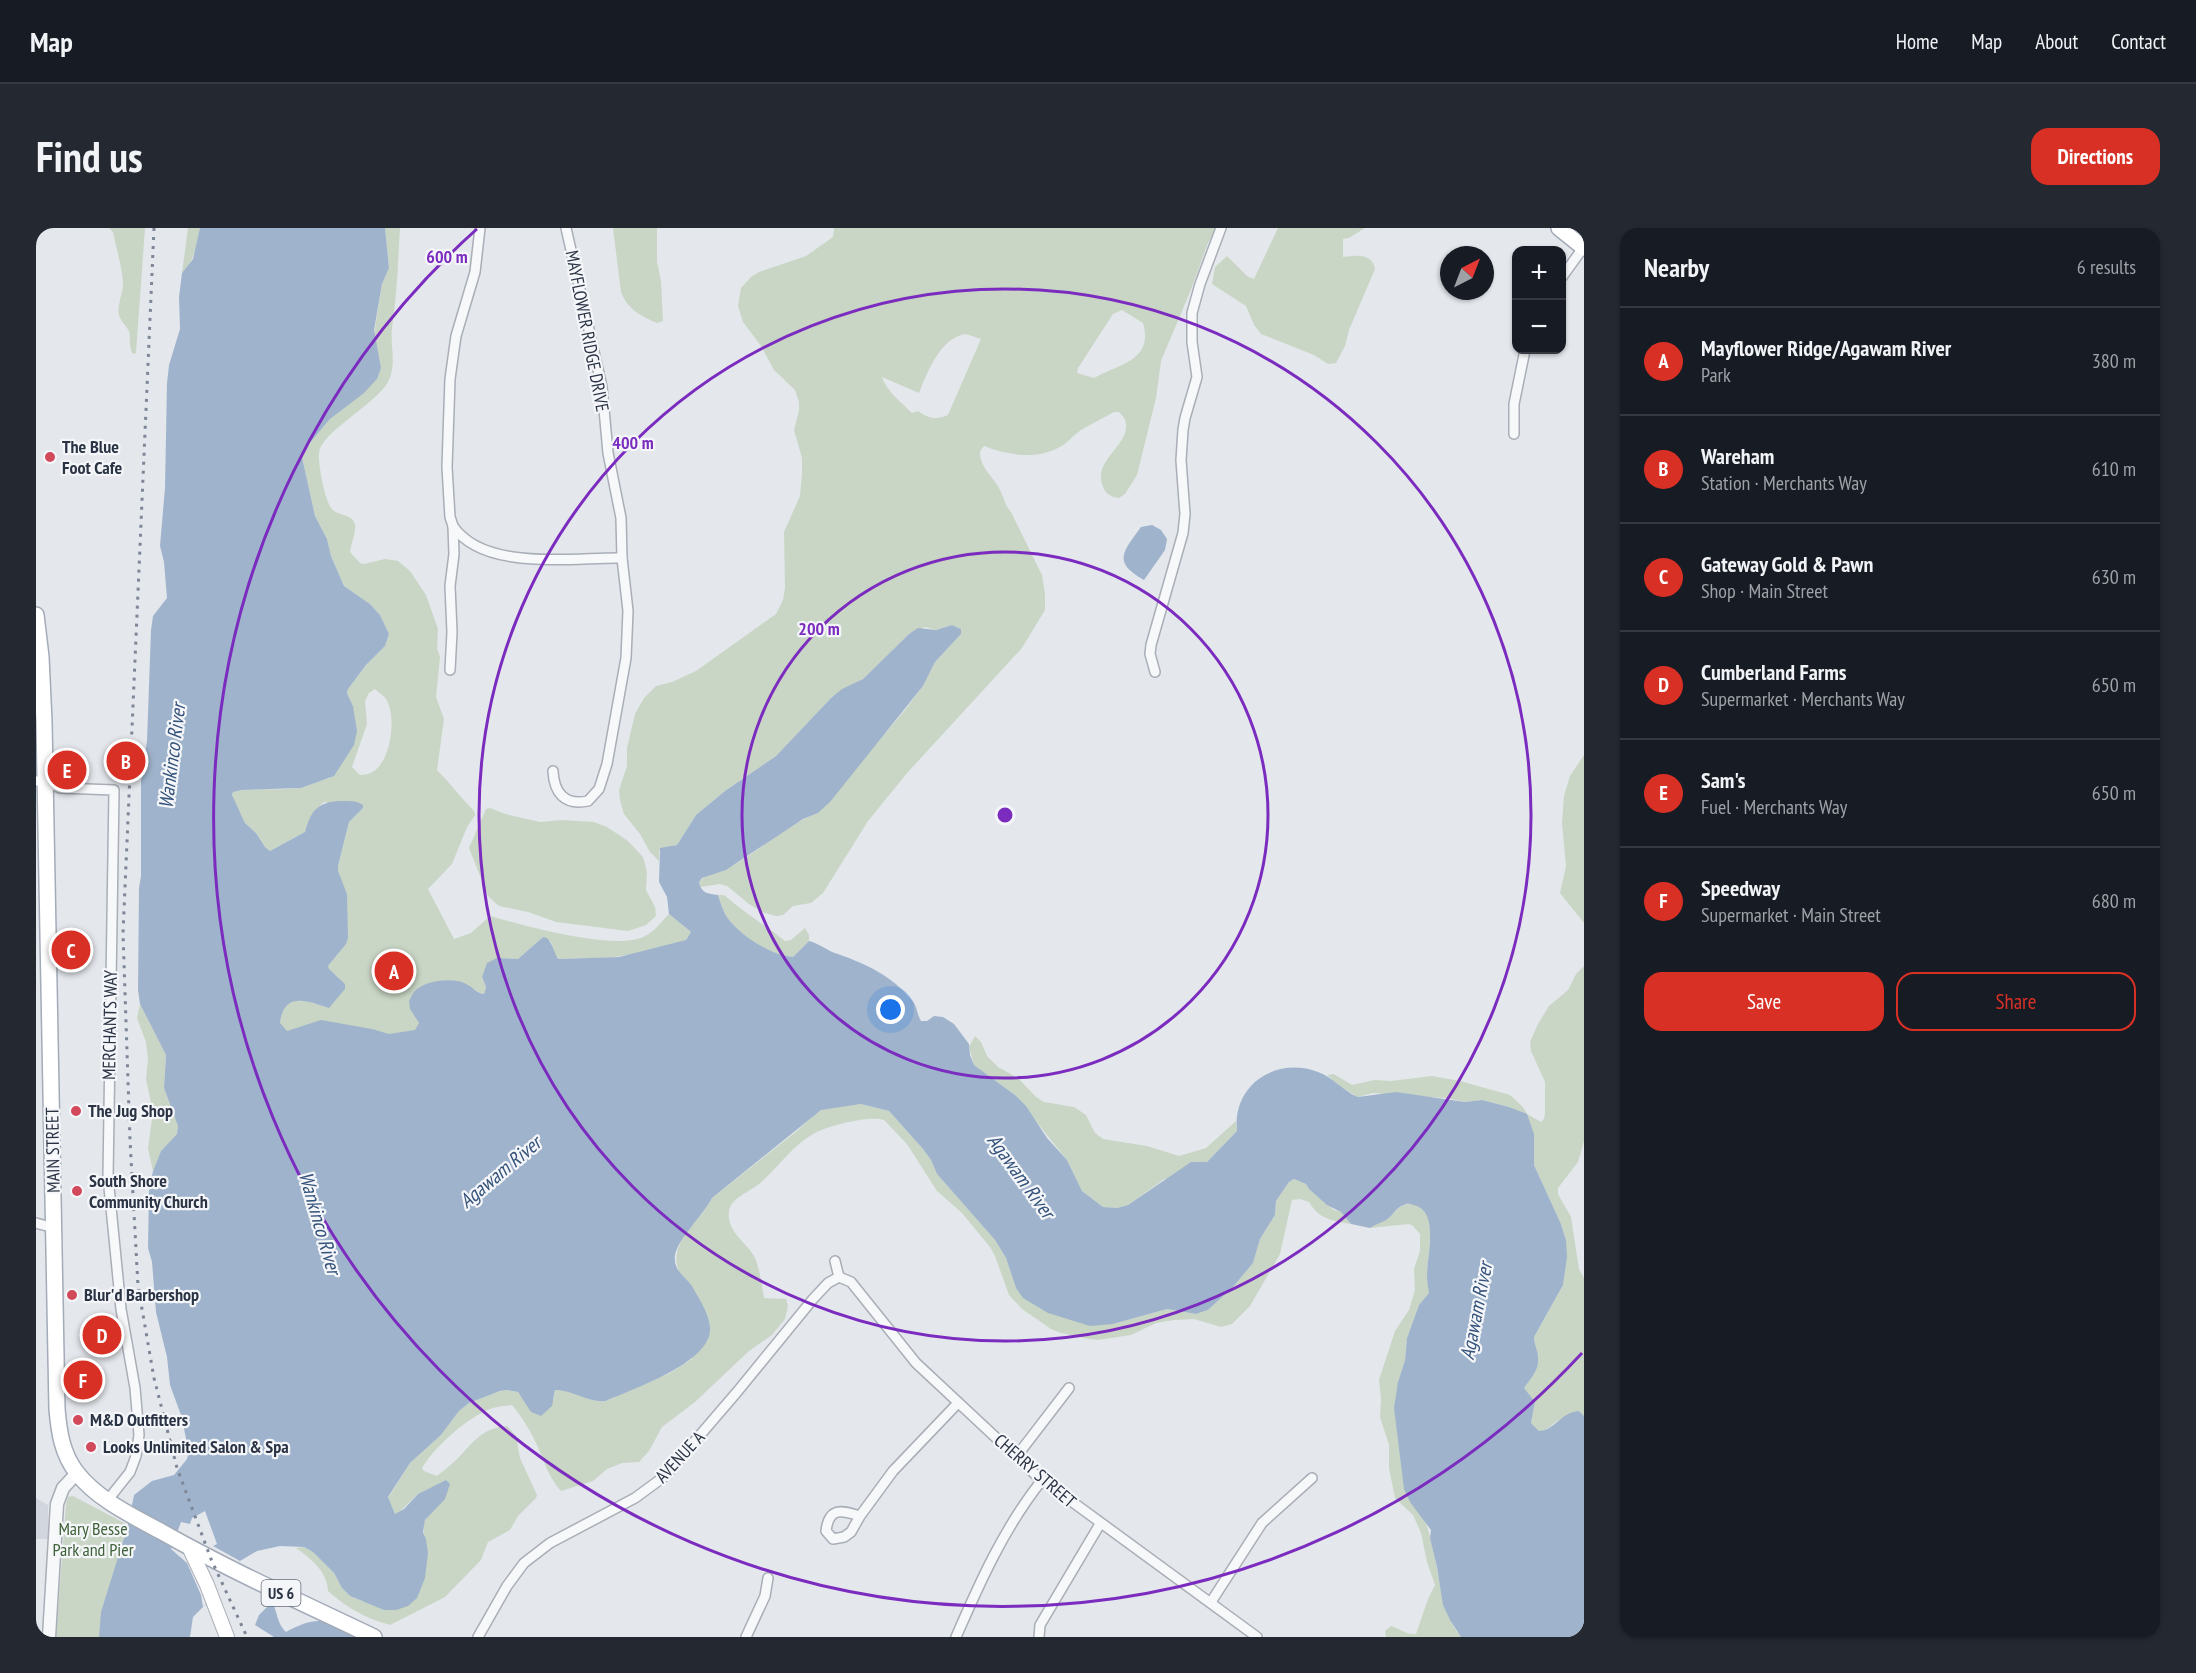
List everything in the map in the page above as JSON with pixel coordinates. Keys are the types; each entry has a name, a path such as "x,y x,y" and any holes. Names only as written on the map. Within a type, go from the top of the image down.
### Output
{"main road":[{"path":"1558,228 1584,248"},
{"name":"MAIN STREET","path":"36,615 42,675 40,781 54,1228 57,1409 62,1442 77,1473"},
{"name":"US 6","path":"77,1473 107,1501 183,1544 375,1637"},
{"path":"183,1544 207,1585 227,1637"}],"street":[{"path":"480,228 475,273 456,336 450,366 447,467 450,518 453,526 470,543 512,556 543,560 622,558"},
{"name":"MAYFLOWER RIDGE DRIVE","path":"553,771 555,789 563,797 580,802 591,799 596,794 607,764 627,646 627,596 622,558 621,518 608,453 602,387 566,228"},
{"path":"1155,672 1150,645 1183,533 1185,514 1181,460 1183,430 1197,377 1192,313 1221,228"},
{"path":"1566,272 1584,248"},
{"path":"1514,434 1514,404 1524,354"},
{"path":"450,670 453,526"},
{"name":"MERCHANTS WAY","path":"40,781 60,788 114,790 108,1187 121,1308 139,1435 136,1456 130,1472 107,1501"},
{"path":"36,1223 54,1228"},
{"path":"835,1261 839,1277"},
{"name":"CHERRY STREET","path":"839,1277 851,1282 909,1354 958,1403 1042,1480 1257,1637"},
{"name":"AVENUE A","path":"478,1637 507,1586 524,1563 557,1539 635,1498 665,1476 813,1299 828,1283 839,1277"},
{"path":"1016,1457 1069,1388"},
{"path":"860,1516 893,1471 958,1403"},
{"path":"49,1637 57,1504 63,1488 77,1473"},
{"path":"1211,1602 1262,1523 1312,1478"},
{"path":"956,1637 993,1553 1042,1480"},
{"path":"1039,1637 1040,1625 1100,1524"},
{"path":"746,1637 765,1596 768,1578"}],"shaded area":[{"path":"36,1498 48,1505 48,1539 36,1539"}],"green space":[{"path":"109,228 145,228 136,353 133,354 129,331 119,315 122,277 113,232"},
{"path":"188,228 200,228 195,252 182,273"},
{"path":"385,228 400,228 392,328 391,376 382,391 329,437 322,445 319,458 330,506 336,512 354,521 355,531 350,552 360,563 385,559 398,561 410,571 426,595 438,629 437,649 440,657 436,697 444,719 437,770 474,811 475,815 467,827 452,864 428,889 454,939 471,933 490,916 569,935 613,941 632,940 645,936 669,914 691,932 686,940 662,947 629,955 598,958 558,959 551,942 543,937 518,959 497,958 482,977 486,987 484,994 466,984 423,1040 287,1032 280,1023 286,1006 291,1002 303,1001 326,1007 339,978 328,969 338,954 338,866 349,822 363,808 324,802 312,815 305,832 270,851 245,823 232,796 233,792 241,791 299,788 330,778 353,706 347,693 348,689 366,665 385,646 389,635 380,615 370,604 344,586 331,556 327,539 315,516 302,457 309,444 341,409 374,334 382,284 389,268","holes":["375,689 385,698 392,726 385,758 374,771 360,775 352,767 367,724 365,701 369,693"]},
{"path":"613,228 657,228 657,262 661,281 663,321 657,323 640,315 624,298 621,292"},
{"path":"834,228 1217,228 1208,243 1161,361 1156,398 1137,475 1125,494 1119,498 1108,494 1103,487 1101,476 1102,469 1120,443 1126,429 1125,419 1119,412 1114,412 1090,425 1063,445 1049,452 1021,455 984,446 981,450 981,460 1000,490 1042,575 1045,610 1022,648 908,772 868,821 823,893 811,903 793,906 783,915 776,916 762,912 727,886 720,884 700,887 699,882 739,862 794,824 818,813 905,710 923,686 935,662 961,634 961,629 952,625 936,630 925,627 909,634 863,679 831,698 776,756 725,791 696,815 677,845 659,850 659,861 650,852 640,834 624,814 619,790 627,766 627,748 635,714 644,698 656,686 672,682 696,671 776,614 783,600 785,588 784,532 800,496 802,474 802,458 794,430 799,402 795,390 774,370 761,346 743,322 738,306 741,288 751,277 759,272 806,256 833,237","holes":["1122,310 1143,323 1145,336 1139,353 1132,360 1094,378 1077,373 1113,314","966,334 981,339 948,415 933,418 918,411 912,413 891,392 882,377 919,393 931,366 942,349 949,342"]},
{"path":"1278,228 1365,228 1343,239 1343,257 1363,256 1371,260 1375,269 1336,363 1328,364 1314,355 1261,334 1254,325 1246,306 1212,284 1215,267 1227,256 1248,277 1254,279"},
{"path":"1584,755 1584,923 1560,893 1566,866 1562,823 1564,796 1570,776"},
{"path":"490,808 540,822 562,820 594,822 607,827 628,841 643,857 647,872 646,890 655,907 656,916 646,925 628,931 556,922 528,912 499,906 488,896 469,848 486,809"},
{"path":"718,895 724,895 785,941 791,940 805,928 809,941 793,957 764,948 745,936 730,922"},
{"path":"1584,966 1584,1141 1578,1162 1558,1188 1558,1194 1571,1217 1579,1269 1584,1278 1584,1416 1579,1411 1557,1421 1544,1431 1539,1431 1531,1423 1535,1402 1523,1388 1534,1374 1538,1362 1534,1337 1563,1285 1566,1240 1534,1165 1534,1134 1522,1114 1509,1107 1482,1100 1465,1102 1446,1098 1373,1093 1358,1097 1327,1075 1334,1074 1352,1085 1374,1080 1391,1081 1432,1076 1460,1081 1510,1095 1527,1114 1541,1122 1545,1113 1545,1082 1531,1051 1530,1042 1549,1006 1568,990 1576,974"},
{"path":"140,1004 166,1055 164,1088 178,1126 177,1134 161,1151 153,1171 148,1148 153,1112 146,1079 148,1059 146,1042 137,1018"},
{"path":"975,1036 981,1042 987,1056 998,1067 1018,1078 1044,1102 1074,1107 1086,1115 1095,1133 1103,1139 1147,1146 1179,1156 1206,1148 1236,1121 1237,1131 1207,1162 1163,1180 1128,1205 1117,1208 1103,1207 1082,1191 1067,1160 1015,1095 974,1065 969,1047"},
{"path":"861,1104 889,1111 923,1149 937,1174 995,1240 1006,1258 1016,1288 1113,1324 1167,1309 1196,1314 1208,1310 1233,1287 1253,1263 1260,1239 1275,1215 1276,1201 1289,1182 1294,1179 1306,1184 1334,1210 1341,1212 1351,1224 1322,1216 1309,1202 1300,1199 1292,1200 1280,1254 1250,1306 1232,1324 1221,1327 1194,1319 1174,1320 1156,1323 1131,1335 1098,1340 1089,1339 1051,1329 1022,1309 1009,1295 990,1247 962,1213 937,1191 907,1144 884,1120 859,1120 828,1128 805,1139 766,1178 730,1206 731,1225 755,1258 764,1298 786,1299 788,1306 785,1319 772,1335 749,1351 695,1402 662,1427 649,1451 639,1462 622,1463 607,1469 593,1481 561,1491 550,1475 529,1429 512,1405 495,1407 474,1417 453,1433 422,1468 437,1476 484,1433 507,1426 516,1436 520,1458 537,1495 518,1516 510,1530 488,1542 481,1560 445,1597 390,1625 357,1612 328,1591 325,1577 312,1561 296,1548 304,1547 313,1552 334,1573 342,1588 350,1596 364,1602 426,1539 424,1526 429,1514 422,1493 418,1494 397,1514 388,1498 410,1463 441,1435 459,1411 469,1403 507,1390 518,1392 525,1402 554,1399 555,1390 606,1401 670,1373 692,1359 683,1279 678,1267 677,1256 684,1237 712,1198 797,1131 816,1113 825,1108"},
{"path":"1407,1204 1421,1206 1429,1218 1427,1275 1429,1294 1419,1305 1407,1338 1405,1360 1398,1382 1424,1520 1434,1554 1444,1604 1461,1637 1386,1637 1385,1631 1391,1626 1406,1633 1416,1634 1435,1585 1421,1533 1413,1515 1395,1498 1389,1468 1389,1445 1380,1417 1379,1380 1395,1331 1409,1310 1415,1290 1414,1269 1420,1251 1420,1234 1409,1224 1370,1228"},
{"name":"Mary Besse Park and Pier","path":"73,1496 128,1525 119,1553 107,1637 56,1637 66,1505 68,1497"}],"water":[{"path":"200,228 385,228 389,268 382,284 374,330 381,368 377,379 364,393 330,419 309,444 302,457 315,516 327,539 331,556 344,586 370,604 380,615 389,634 385,646 366,665 348,689 347,693 353,706 357,731 354,745 334,776 301,788 242,790 233,792 232,795 245,823 270,851 305,832 310,818 321,805 346,801 363,805 363,808 349,822 338,866 347,894 348,938 346,944 328,966 345,984 345,989 329,1008 305,1001 291,1002 282,1013 280,1023 287,1031 321,1020 389,1034 415,1030 419,1023 410,1009 409,1001 417,989 428,983 449,980 463,983 484,994 486,987 482,977 487,963 497,958 518,959 543,937 549,940 558,959 619,957 686,940 691,932 669,914 667,897 659,882 660,848 677,845 696,815 725,791 776,756 831,698 842,689 863,679 909,634 918,628 936,630 952,625 961,629 961,634 935,662 923,686 830,802 818,813 803,819 726,870 702,878 699,882 701,889 718,895 730,922 765,948 793,957 809,941 813,942 868,967 896,984 912,1000 921,1021 927,1021 934,1016 943,1017 954,1024 969,1044 974,1065 1015,1095 1026,1106 1047,1138 1067,1160 1082,1191 1103,1207 1117,1208 1128,1205 1191,1162 1207,1162 1237,1131 1237,1115 1249,1088 1260,1078 1287,1068 1302,1068 1318,1072 1358,1097 1396,1092 1465,1102 1482,1100 1527,1114 1534,1134 1534,1165 1561,1224 1566,1240 1567,1257 1563,1285 1534,1337 1538,1366 1524,1388 1535,1402 1531,1423 1539,1431 1549,1428 1573,1412 1579,1411 1584,1416 1584,1637 1461,1637 1443,1605 1430,1538 1431,1530 1410,1502 1404,1489 1394,1408 1398,1382 1405,1360 1407,1338 1419,1305 1429,1293 1427,1275 1430,1234 1427,1215 1421,1209 1405,1204 1386,1220 1370,1228 1351,1224 1341,1212 1327,1205 1306,1184 1294,1179 1289,1182 1276,1201 1275,1215 1260,1239 1253,1263 1233,1287 1208,1310 1196,1314 1167,1309 1113,1324 1090,1326 1048,1313 1023,1298 1016,1288 1006,1258 995,1240 937,1174 923,1149 889,1111 861,1104 821,1110 712,1198 686,1234 675,1255 676,1265 701,1301 710,1328 707,1341 685,1363 651,1382 606,1401 555,1390 552,1406 541,1416 531,1412 518,1392 500,1391 469,1403 459,1411 441,1435 410,1463 388,1497 395,1514 404,1509 418,1494 446,1480 450,1484 445,1499 425,1520 423,1532 428,1553 425,1578 417,1598 408,1606 396,1610 384,1610 350,1596 342,1588 334,1573 313,1552 304,1547 280,1546 257,1551 240,1561 213,1597 193,1617 190,1637 99,1637 101,1612 128,1525 134,1495 152,1481 174,1475 187,1459 189,1452 181,1415 170,1385 167,1357 156,1312 152,1262 148,1248 149,1191 153,1171 161,1151 177,1134 178,1126 164,1088 166,1055 140,1004 138,990 141,781 147,741 151,630 153,616 167,598 164,562 160,546 165,488 167,383 169,365 180,329 179,297 182,273 193,259"},
{"path":"1152,525 1161,530 1167,539 1165,550 1144,580 1128,568 1124,562 1124,556 1129,543 1141,527"},
{"path":"272,1602 286,1632 307,1623 324,1621 362,1637 274,1637 255,1625 259,1615"}],"pier":[{"path":"205,1511 217,1544 213,1546 240,1561 231,1576 203,1607 201,1595 187,1563 171,1549 181,1522 190,1524 192,1518"}],"railway":[{"path":"154,228 123,933 138,1286 154,1378 177,1468 211,1559 247,1637"}],"place":[{"name":"The Blue Foot Cafe","path":"50,457"},
{"name":"Wareham","path":"126,761"},
{"name":"Sam's","path":"67,770"},
{"name":"Gateway Gold & Pawn","path":"71,950"},
{"name":"Mayflower Ridge/Agawam River","path":"394,971"},
{"name":"The Jug Shop","path":"76,1111"},
{"name":"South Shore Community Church","path":"77,1191"},
{"name":"Blur'd Barbershop","path":"72,1295"},
{"name":"Cumberland Farms","path":"102,1335"},
{"name":"Speedway","path":"83,1380"},
{"name":"M&D Outfitters","path":"78,1420"},
{"name":"Looks Unlimited Salon & Spa","path":"91,1447"}],"water label":[{"name":"Wankinco River","path":"172,756"},
{"name":"Agawam River","path":"500,1172"},
{"name":"Agawam River","path":"1021,1176"},
{"name":"Wankinco River","path":"320,1223"},
{"name":"Agawam River","path":"1476,1311"}]}
